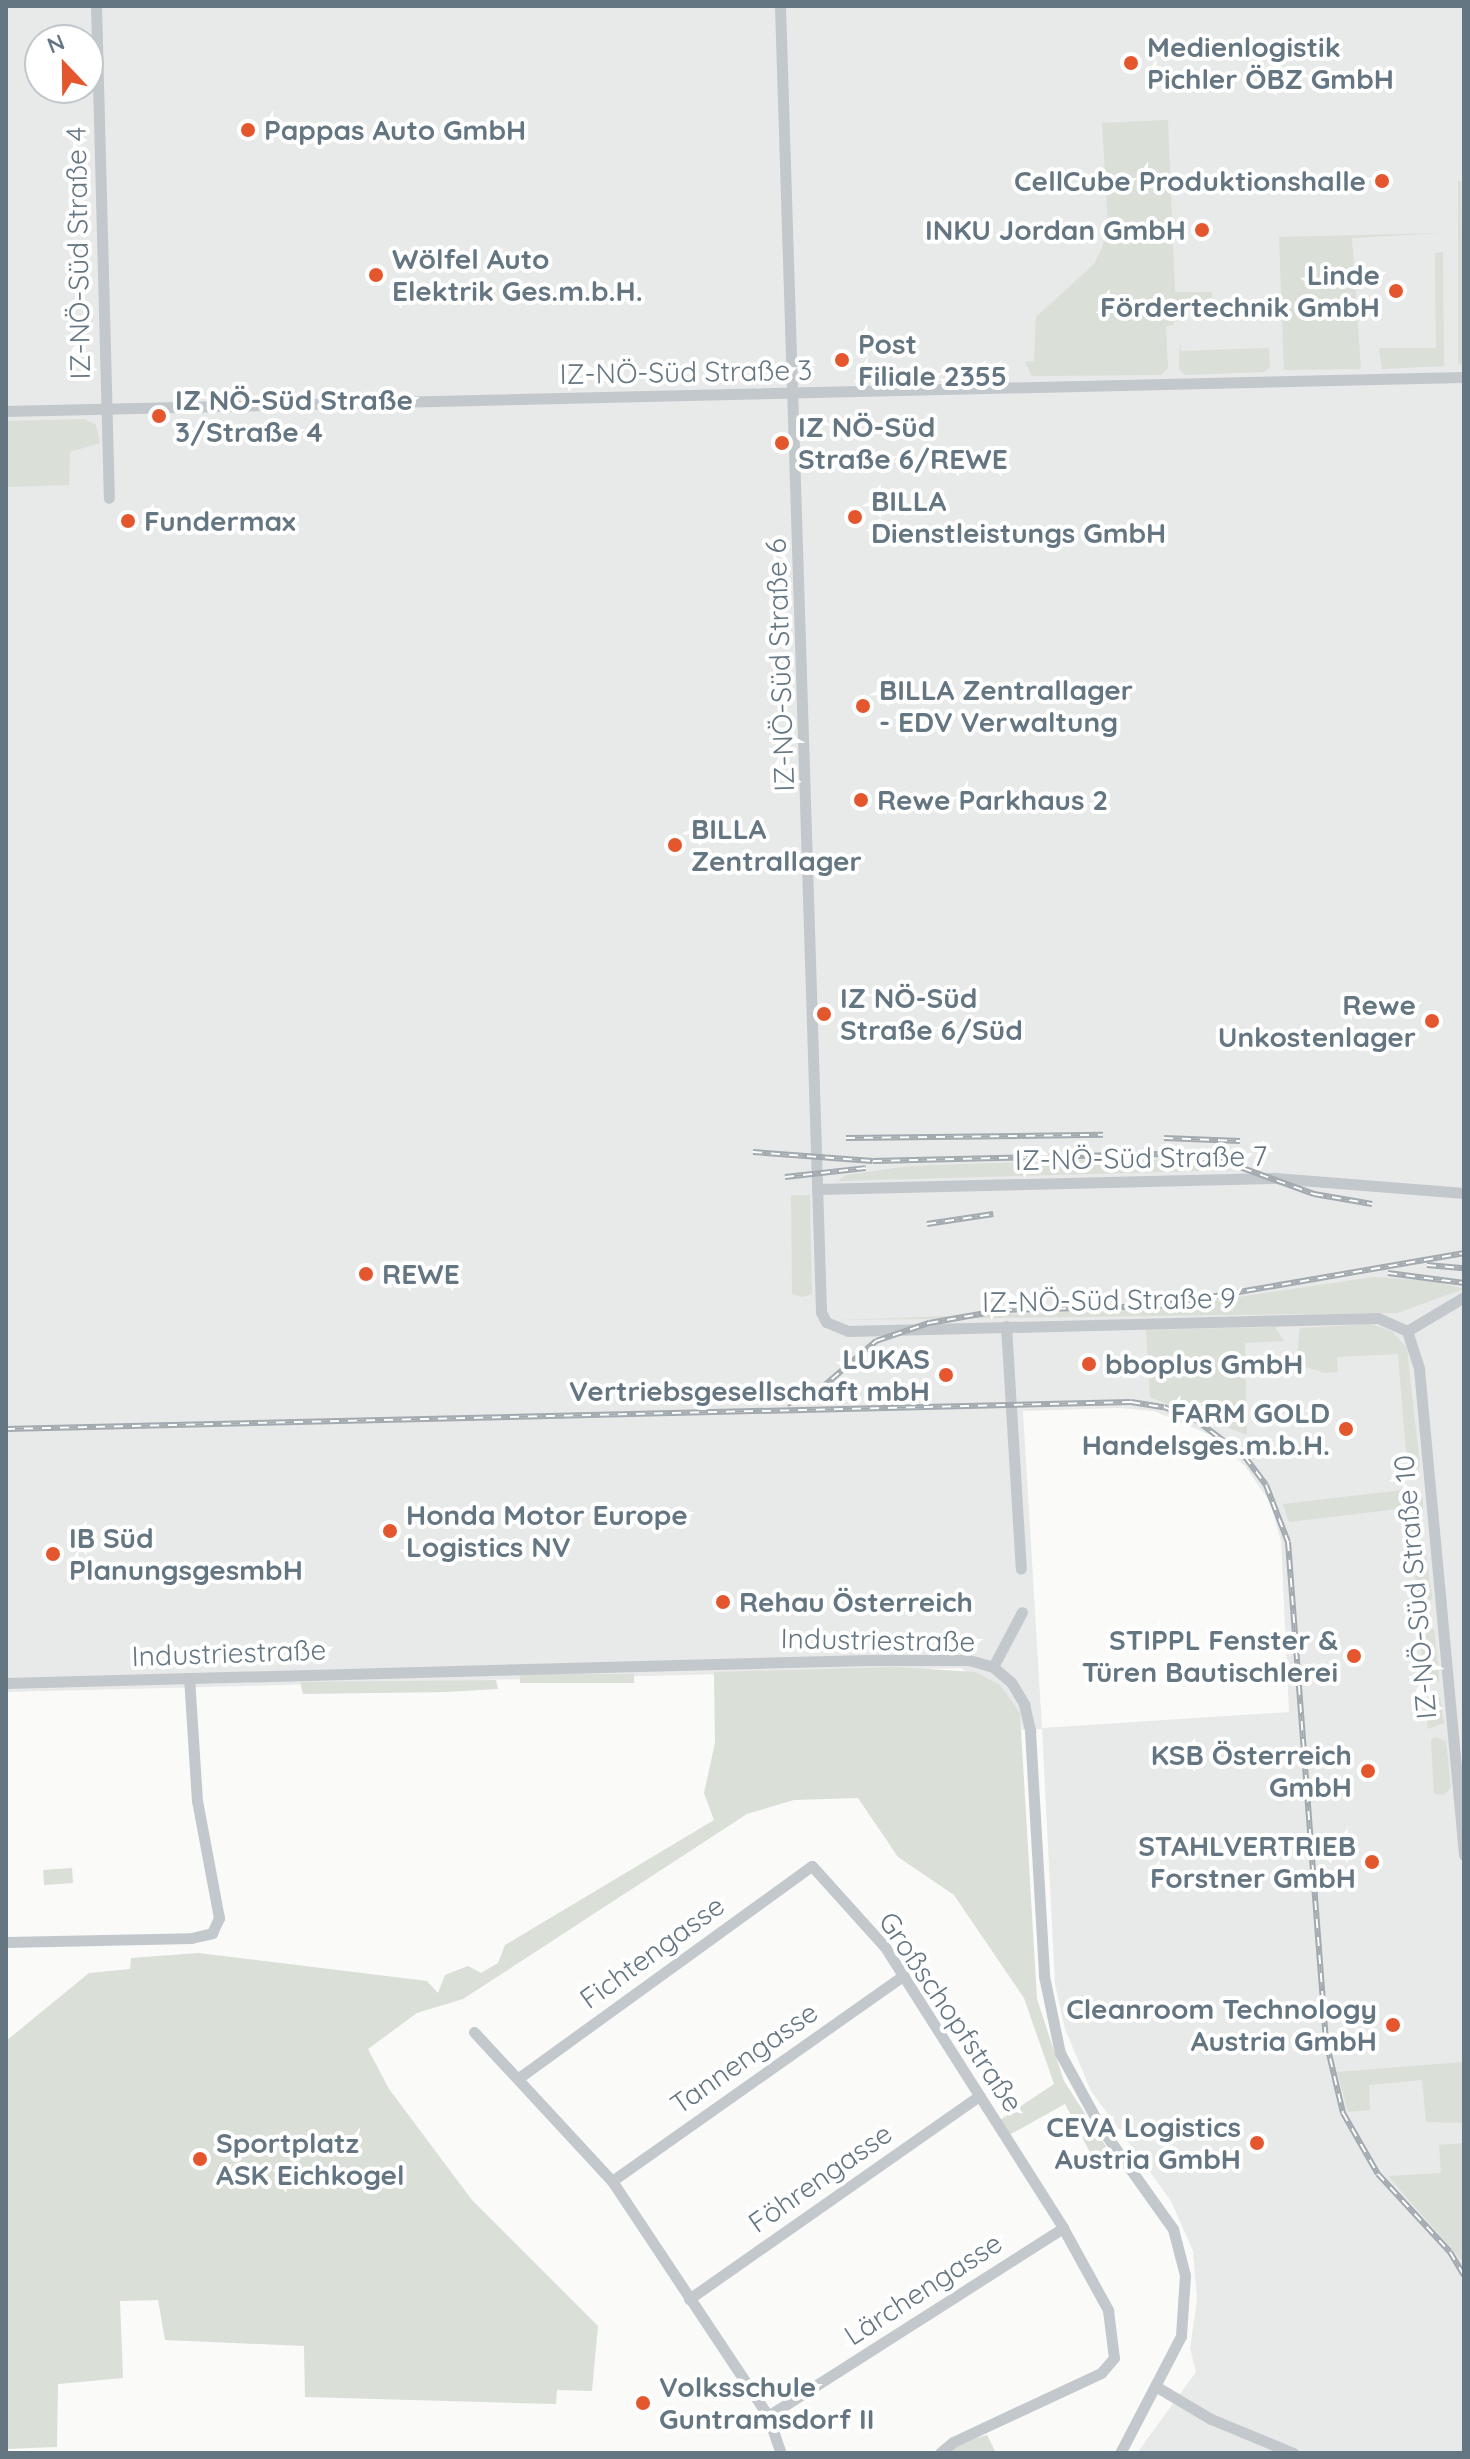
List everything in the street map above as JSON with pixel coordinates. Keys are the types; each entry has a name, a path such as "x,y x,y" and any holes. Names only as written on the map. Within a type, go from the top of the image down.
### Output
{"street":[{"name":"IZ-NÖ-Süd Straße 4","path":"96,6 109,498"},
{"name":"IZ-NÖ-Süd Straße 6","path":"780,6 795,394 821,1312 826,1322"},
{"name":"IZ-NÖ-Süd Straße 3","path":"6,411 1464,377"},
{"name":"IZ-NÖ-Süd Straße 7","path":"818,1189 1275,1178 1464,1193"},
{"path":"1407,1331 1464,1297"},
{"name":"IZ-NÖ-Süd Straße 9","path":"826,1322 848,1331 1378,1318 1395,1322 1407,1331"},
{"path":"1006,1326 1021,1569"},
{"name":"IZ-NÖ-Süd Straße 10","path":"1407,1331 1419,1369 1464,1855"},
{"path":"993,1667 1022,1612"},
{"name":"Industriestraße","path":"6,1683 868,1660 969,1660 993,1667 1011,1682 1024,1704 1030,1731 1044,1976 1060,2053 1106,2135 1155,2199 1176,2235 1182,2262 1186,2308 1181,2336 1120,2453"},
{"path":"6,1942 191,1938 212,1933 219,1918 198,1813 189,1678"},
{"name":"Großschopfstraße","path":"812,1866 885,1947 904,1975 1063,2228 1108,2310 1114,2358 1101,2373 953,2442 940,2453"},
{"name":"Fichtengasse","path":"520,2077 812,1866"},
{"name":"Tannengasse","path":"612,2181 904,1975"},
{"path":"474,2032 509,2072 520,2077 612,2181 768,2416 781,2453"},
{"name":"Föhrengasse","path":"689,2299 979,2096"},
{"name":"Lärchengasse","path":"768,2416 1063,2228"},
{"path":"1157,2387 1215,2421 1293,2453"}],"shaded area":[{"path":"6,6 1464,6 1464,2453 1137,2453 1196,2372 1190,2348 1197,2300 1193,2251 1171,2201 1091,2091 1065,2029 1055,1984 1042,1729 1022,1730 1019,1713 961,1668 6,1692","holes":["1119,1408 1154,1411 1213,1436 1245,1466 1270,1502 1281,1541 1289,1712 1042,1728 1023,1411"]},
{"path":"1168,120 1175,292 1212,292 1213,304 1173,306 1174,325 1166,326 1168,368 1161,375 1032,376 1025,362 1034,361 1036,317 1094,264 1102,248 1108,223 1102,123"},
{"path":"1458,181 1461,181 1464,367 1458,363"},
{"path":"1443,233 1352,238 1361,369 1284,370 1279,237"},
{"path":"1443,252 1444,366 1382,369 1379,348 1436,348 1435,253"},
{"path":"1180,342 1181,351 1269,348 1270,366 1265,372 1185,375 1179,369"},
{"path":"84,419 96,425 100,443 70,452 69,485 6,487 6,421"},
{"path":"1108,1159 1193,1161 1234,1170 838,1181 846,1175 910,1166"},
{"path":"791,1195 810,1195 812,1294 803,1297 792,1294"},
{"path":"1373,1277 1435,1281 1464,1289 1397,1313 837,1320 1158,1309"},
{"path":"1371,1324 1392,1331 1407,1348 1420,1466 1414,1474 1408,1475 1398,1354 1337,1357 1338,1372 1325,1373 1306,1367 1297,1354 1300,1328"},
{"path":"1275,1327 1284,1341 1245,1343 1247,1435 1150,1397 1146,1330"},
{"path":"1411,1489 1423,1498 1423,1533 1410,1535 1406,1508 1289,1522 1283,1504"},
{"path":"1425,1547 1432,1599 1419,1601 1411,1549"},
{"path":"1434,1629 1440,1682 1425,1683 1419,1631"},
{"path":"895,1667 975,1672 1000,1685 1020,1713 1037,1999 1064,2081 1109,2151 1094,2160 1065,2104 1009,2135 1000,2120 1054,2084 1024,1998 954,1895 898,1857 858,1798 794,1800 747,1814 463,1999 417,2013 368,2049 389,2089 472,2200 598,2326 592,2391 557,2390 556,2404 305,2397 304,2346 165,2340 158,2300 120,2301 123,2378 58,2384 57,2447 6,2449 6,2041 89,1973 130,1969 131,1958 198,1953 427,1981 438,1993 445,1975 468,1966 481,1973 498,1963 505,1945 714,1820 704,1793 715,1743 714,1672"},
{"path":"520,1674 634,1674 634,1683 520,1683"},
{"path":"496,1680 498,1689 303,1694 300,1682"},
{"path":"1440,1697 1444,1723 1428,1729 1424,1699"},
{"path":"1436,1737 1446,1741 1451,1787 1444,1795 1434,1794 1431,1740"},
{"path":"72,1868 73,1883 44,1885 43,1870"},
{"path":"1462,2054 1464,2123 1426,2122 1422,2080 1369,2085 1370,2110 1348,2112 1337,2072 1462,2062"},
{"path":"1464,2143 1464,2263 1388,2176 1441,2173 1439,2145"},
{"path":"987,2435 996,2453 950,2453 955,2444"}],"railway":[{"path":"846,1138 1103,1135"},
{"path":"1164,1138 1240,1141"},
{"path":"753,1152 873,1161 1162,1154 1226,1162 1314,1194 1372,1204"},
{"path":"785,1177 866,1168"},
{"path":"927,1224 993,1214"},
{"path":"787,1404 818,1391 876,1341 929,1323 1003,1310 1158,1306 1464,1253"},
{"path":"1427,1265 1464,1268"},
{"path":"1388,1273 1464,1283"},
{"path":"6,1429 1131,1402 1164,1407 1196,1420 1245,1457 1266,1485 1288,1542 1326,2041 1343,2113 1378,2174 1450,2252 1464,2275"}],"place":[{"name":"Medienlogistik Pichler ÖBZ GmbH","path":"1131,63"},
{"name":"Pappas Auto GmbH","path":"248,130"},
{"name":"CellCube Produktionshalle","path":"1382,181"},
{"name":"INKU Jordan GmbH","path":"1202,230"},
{"name":"Wölfel Auto Elektrik Ges.m.b.H.","path":"376,275"},
{"name":"Linde Fördertechnik GmbH","path":"1396,291"},
{"name":"Post Filiale 2355","path":"842,360"},
{"name":"IZ NÖ-Süd Straße 3/Straße 4","path":"159,416"},
{"name":"IZ NÖ-Süd Straße 6/REWE","path":"782,443"},
{"name":"BILLA Dienstleistungs GmbH","path":"855,517"},
{"name":"Fundermax","path":"128,521"},
{"name":"BILLA Zentrallager - EDV Verwaltung","path":"863,706"},
{"name":"Rewe Parkhaus 2","path":"861,800"},
{"name":"BILLA Zentrallager","path":"675,845"},
{"name":"IZ NÖ-Süd Straße 6/Süd","path":"824,1014"},
{"name":"Rewe Unkostenlager","path":"1432,1021"},
{"name":"REWE","path":"366,1274"},
{"name":"bboplus GmbH","path":"1089,1364"},
{"name":"LUKAS Vertriebsgesellschaft mbH","path":"946,1375"},
{"name":"FARM GOLD Handelsges.m.b.H.","path":"1346,1429"},
{"name":"Honda Motor Europe Logistics NV","path":"390,1531"},
{"name":"IB Süd PlanungsgesmbH","path":"53,1554"},
{"name":"Rehau Österreich","path":"723,1602"},
{"name":"STIPPL Fenster & Türen Bautischlerei","path":"1354,1656"},
{"name":"KSB Österreich GmbH","path":"1368,1771"},
{"name":"STAHLVERTRIEB Forstner GmbH","path":"1372,1862"},
{"name":"Cleanroom Technology Austria GmbH","path":"1393,2025"},
{"name":"CEVA Logistics Austria GmbH","path":"1257,2143"},
{"name":"Sportplatz ASK Eichkogel","path":"200,2159"},
{"name":"Volksschule Guntramsdorf II","path":"643,2403"}]}
